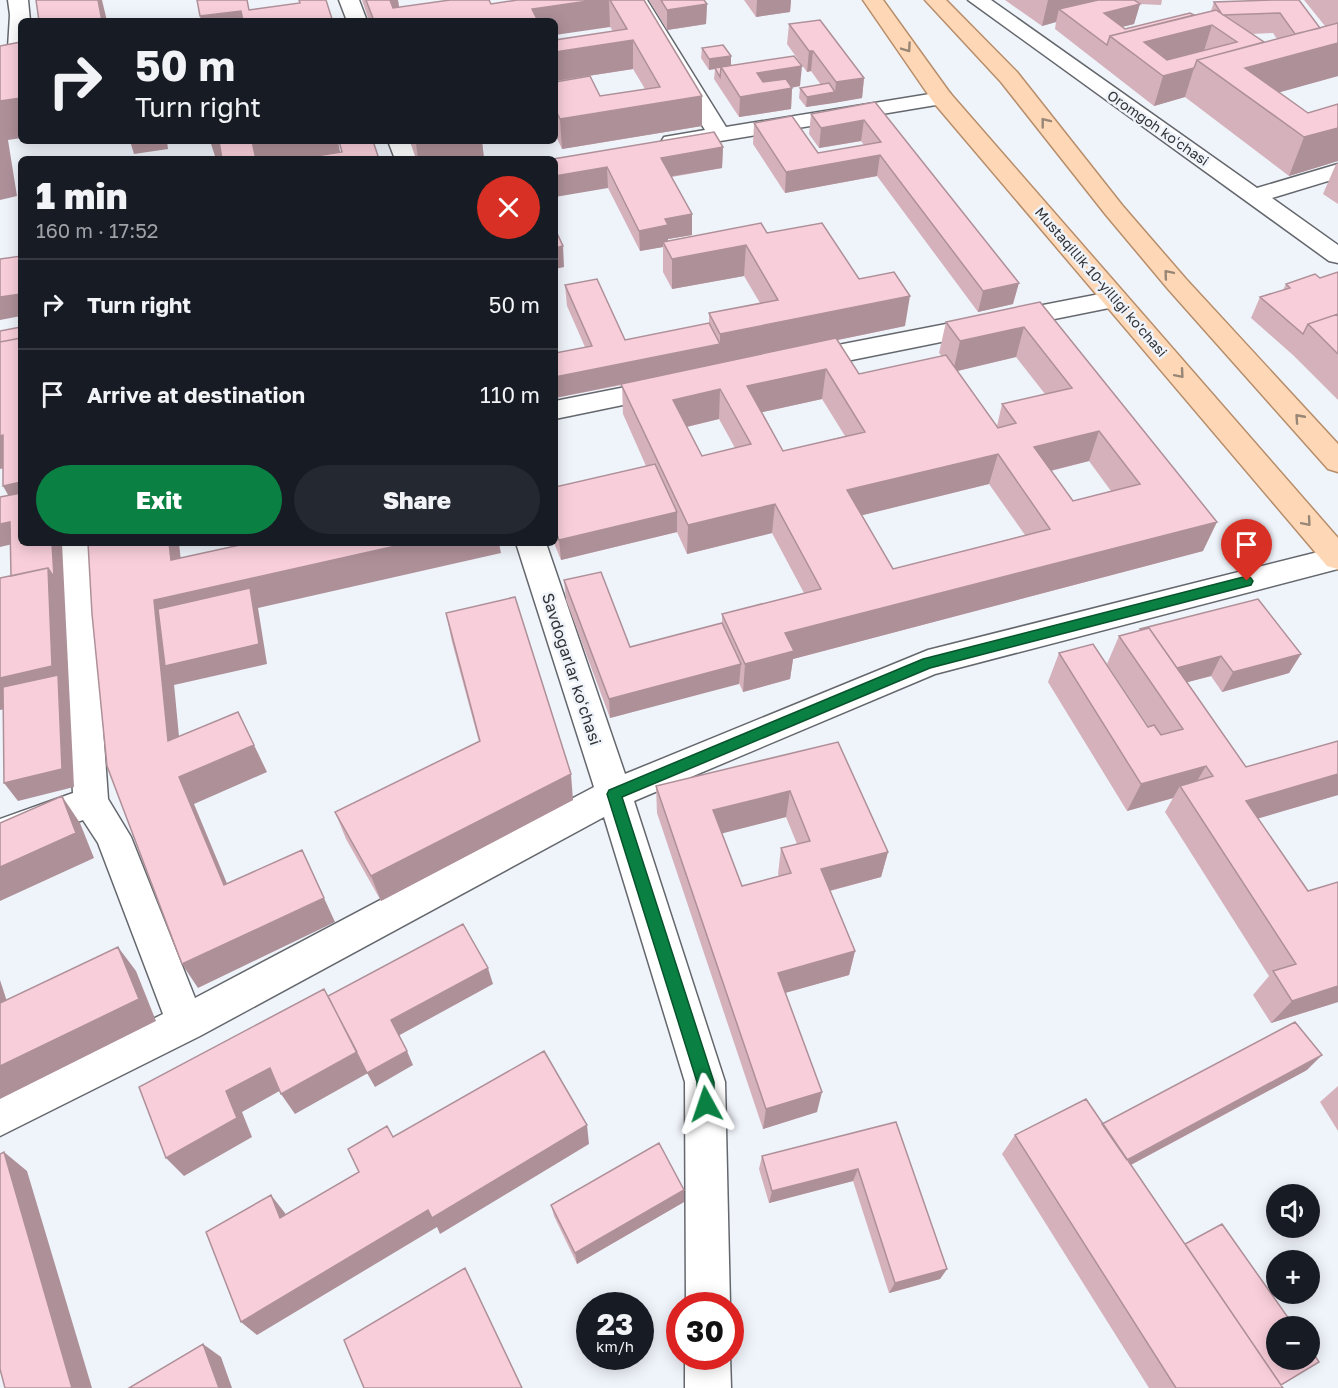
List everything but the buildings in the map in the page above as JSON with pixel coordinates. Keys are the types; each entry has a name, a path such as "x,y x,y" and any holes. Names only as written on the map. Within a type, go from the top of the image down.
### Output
{"main road":[{"name":"Mustaqillik 10-yilligi ko'chasi","path":"873,0 942,98 1338,558"},
{"path":"935,0 1009,77 1114,210 1177,284 1338,462"}],"street":[{"path":"18,0 20,18"},
{"path":"349,0 356,18"},
{"path":"637,0 719,134"},
{"name":"Oromgoh koʻchasi","path":"978,0 1338,256"},
{"path":"0,67 18,50"},
{"path":"649,146 942,98"},
{"path":"1254,196 1338,171"},
{"path":"777,366 1115,298"},
{"path":"558,409 695,382"},
{"path":"75,546 92,802 114,837 186,1023"},
{"name":"Savdogarlar koʻchasi","path":"532,546 614,794 705,1082 708,1292"},
{"path":"0,1116 186,1023 614,794 928,663 1338,558"},
{"path":"0,834 92,802"},
{"path":"708,1370 708,1388"}],"route":[{"path":"706,1104 705,1082 614,794 928,663 1247,581"}]}
